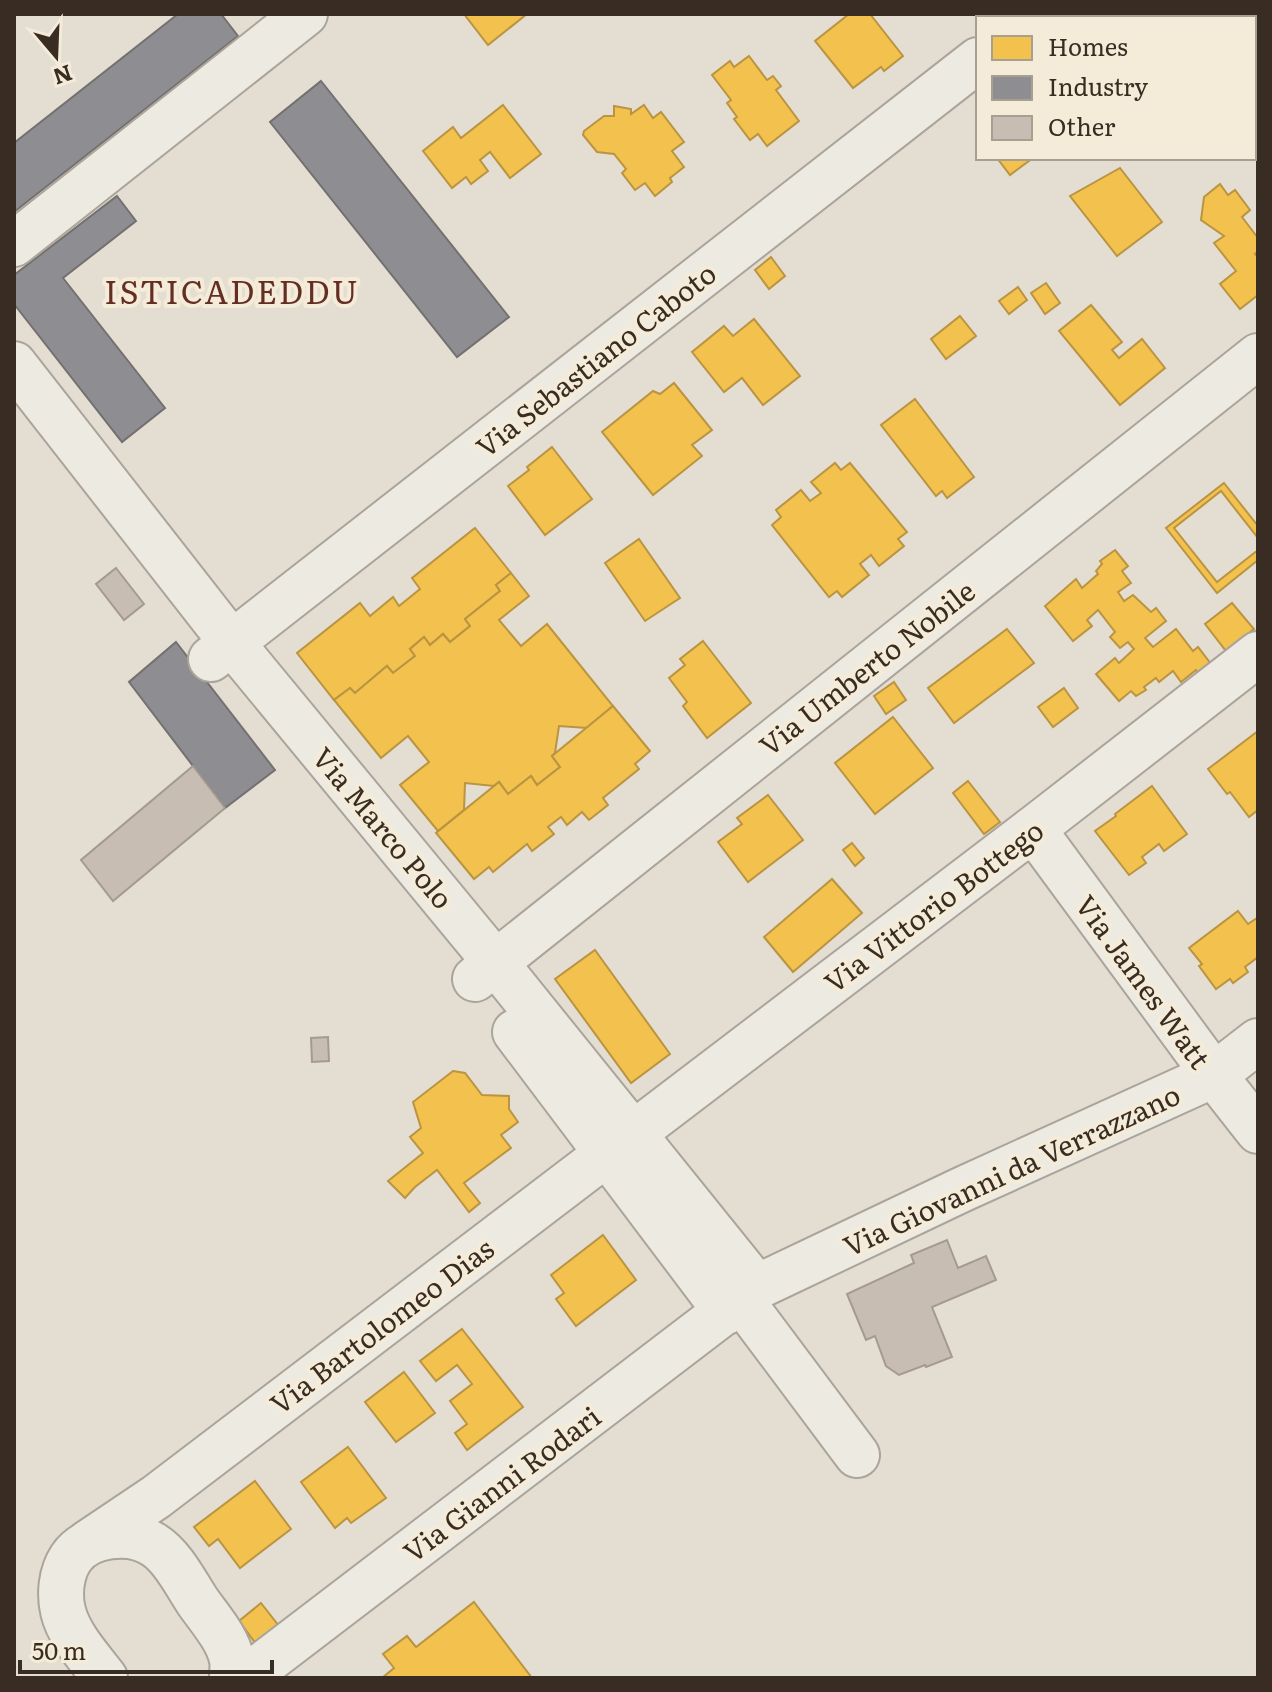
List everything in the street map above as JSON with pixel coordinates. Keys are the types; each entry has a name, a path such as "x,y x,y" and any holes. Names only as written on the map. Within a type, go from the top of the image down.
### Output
{"street":[{"path":"14,244 305,14"},
{"name":"Via Sebastiano Caboto","path":"222,651 976,62"},
{"name":"Via Umberto Nobile","path":"485,970 1258,356"},
{"name":"Via Marco Polo","path":"14,364 222,651"},
{"name":"Via Marco Polo","path":"14,405 485,970 857,1455"},
{"name":"Via Vittorio Bottego","path":"620,1143 1258,654"},
{"name":"Via James Watt","path":"1033,829 1258,1131"},
{"name":"Via Giovanni da Verrazzano","path":"741,1300 949,1196 1214,1075 1258,1041"},
{"name":"Via Bartolomeo Dias","path":"105,1678 76,1639 63,1612 61,1583 71,1558 89,1542 156,1497 620,1143"},
{"name":"Via Gianni Rodari","path":"245,1678 741,1300"},
{"path":"154,1545 156,1497"},
{"path":"89,1542 113,1536 134,1536 154,1545 169,1560 222,1635 232,1658 232,1678"}],"building: Homes":[{"path":"464,14 527,14 488,45"},
{"path":"849,14 870,14 903,56 884,71 881,67 853,88 815,41"},
{"path":"749,56 767,80 773,76 781,86 776,90 799,121 767,146 758,134 750,140 734,119 737,117 727,103 731,100 712,75 730,61 734,67"},
{"path":"503,105 541,154 510,178 490,152 480,160 488,171 471,184 466,177 452,188 423,151 453,127 461,138"},
{"path":"644,105 653,118 661,112 684,142 672,151 684,167 655,196 645,183 635,190 622,173 626,169 614,154 597,152 583,135 604,116 614,116 614,106 631,109 631,114"},
{"path":"999,160 1030,160 1010,175"},
{"path":"1120,168 1162,222 1117,256 1070,196"},
{"path":"1220,184 1228,195 1235,190 1250,210 1242,217 1258,238 1255,254 1258,257 1258,295 1240,309 1220,284 1236,271 1214,243 1224,236 1201,220 1204,197"},
{"path":"771,257 785,276 769,289 755,270"},
{"path":"1046,283 1060,303 1045,314 1031,293"},
{"path":"1018,287 1027,300 1009,314 999,301"},
{"path":"1091,305 1122,342 1112,350 1119,358 1142,339 1165,368 1120,405 1059,331"},
{"path":"960,316 976,336 946,359 931,339"},
{"path":"754,319 800,376 763,405 742,378 724,392 692,352 724,326 733,336"},
{"path":"674,383 712,430 692,445 702,456 653,495 602,432 653,391 660,394"},
{"path":"915,399 974,477 947,498 942,491 936,496 881,425"},
{"path":"552,447 592,499 545,535 508,486"},
{"path":"835,463 841,470 850,463 907,532 898,539 904,546 879,566 871,555 860,564 869,575 842,597 837,591 829,597 772,525 781,517 776,510 801,490 810,501 821,493 811,482"},
{"path":"1224,483 1258,526 1258,538 1221,491 1174,528 1217,582 1258,550 1258,560 1217,593 1166,528"},
{"path":"475,528 511,573 496,585 500,591 465,619 470,626 450,642 443,634 430,645 424,637 410,649 415,656 393,673 387,666 355,693 350,688 334,700 297,653 360,603 370,616 393,597 399,606 420,589 412,578"},
{"path":"639,539 680,598 645,621 605,563"},
{"path":"1115,550 1128,566 1122,571 1131,583 1118,592 1124,601 1133,595 1151,612 1156,608 1166,621 1145,638 1153,647 1176,629 1193,651 1198,647 1211,664 1198,673 1196,670 1181,682 1173,671 1159,682 1156,678 1136,696 1131,691 1119,701 1096,674 1115,658 1119,663 1134,649 1128,642 1120,648 1110,637 1115,632 1098,610 1087,620 1092,626 1073,641 1045,606 1076,579 1082,588 1098,574 1096,571 1102,564 1100,561"},
{"path":"511,573 529,596 499,620 521,646 547,624 613,706 587,728 559,726 552,756 560,767 537,785 531,776 508,794 499,782 494,786 465,783 464,810 438,831 400,785 429,762 408,736 381,758 334,700 350,688 355,693 387,666 393,673 415,656 410,649 424,637 430,645 443,634 450,642 470,626 465,619 500,591 496,585"},
{"path":"1232,603 1254,629 1226,651 1205,624"},
{"path":"1007,629 1034,663 954,723 928,688"},
{"path":"703,641 751,703 707,738 683,706 687,702 669,678 685,665 680,659"},
{"path":"894,682 906,700 886,714 874,696"},
{"path":"1064,688 1078,708 1053,727 1038,707"},
{"path":"613,706 650,751 635,764 639,769 603,798 608,805 589,820 582,812 567,825 561,817 548,827 554,834 532,851 527,844 493,872 489,867 474,879 436,833 499,782 508,794 531,776 537,785 560,767 552,756"},
{"path":"893,717 933,768 875,814 835,763"},
{"path":"1258,731 1258,810 1249,817 1208,769"},
{"path":"968,781 1000,822 984,834 953,793"},
{"path":"1152,786 1187,834 1164,851 1159,844 1142,857 1146,863 1129,875 1095,831"},
{"path":"768,795 803,840 748,882 718,842 742,824 737,818"},
{"path":"852,843 864,858 855,866 843,850"},
{"path":"832,879 862,913 793,972 764,937"},
{"path":"1238,911 1248,924 1258,919 1258,957 1245,967 1248,972 1233,983 1230,979 1216,989 1189,948"},
{"path":"595,950 670,1054 631,1083 555,979"},
{"path":"453,1071 465,1073 482,1095 509,1096 509,1109 518,1122 501,1135 511,1148 464,1183 480,1203 469,1212 437,1170 405,1198 388,1181 423,1153 410,1137 421,1128 413,1102"},
{"path":"603,1235 636,1280 576,1326 556,1299 564,1293 551,1275"},
{"path":"462,1329 523,1407 467,1450 455,1433 467,1424 450,1401 472,1384 457,1365 436,1381 420,1361"},
{"path":"404,1372 435,1413 396,1442 365,1402"},
{"path":"348,1447 386,1498 351,1523 347,1518 335,1528 301,1482"},
{"path":"255,1481 291,1529 240,1568 218,1539 209,1546 194,1527"},
{"path":"474,1602 532,1678 382,1678 394,1668 383,1654 407,1636 416,1647"},
{"path":"261,1603 279,1626 256,1644 239,1621"}],"building: Industry":[{"path":"178,14 221,14 238,36 14,212 14,143"},
{"path":"321,81 509,317 457,357 270,122"},
{"path":"117,196 136,221 63,278 165,408 122,442 14,304 14,275"},
{"path":"176,642 275,770 225,808 129,682"}],"building: Other":[{"path":"116,568 144,604 124,620 96,584"},
{"path":"193,766 225,808 113,901 81,860"},
{"path":"328,1037 329,1061 312,1062 311,1038"},
{"path":"947,1240 958,1268 986,1256 996,1280 932,1307 952,1357 899,1375 886,1366 875,1336 866,1340 847,1294 914,1263 911,1255"}],"district":[{"name":"ISTICADEDDU","path":"232,290"}]}
